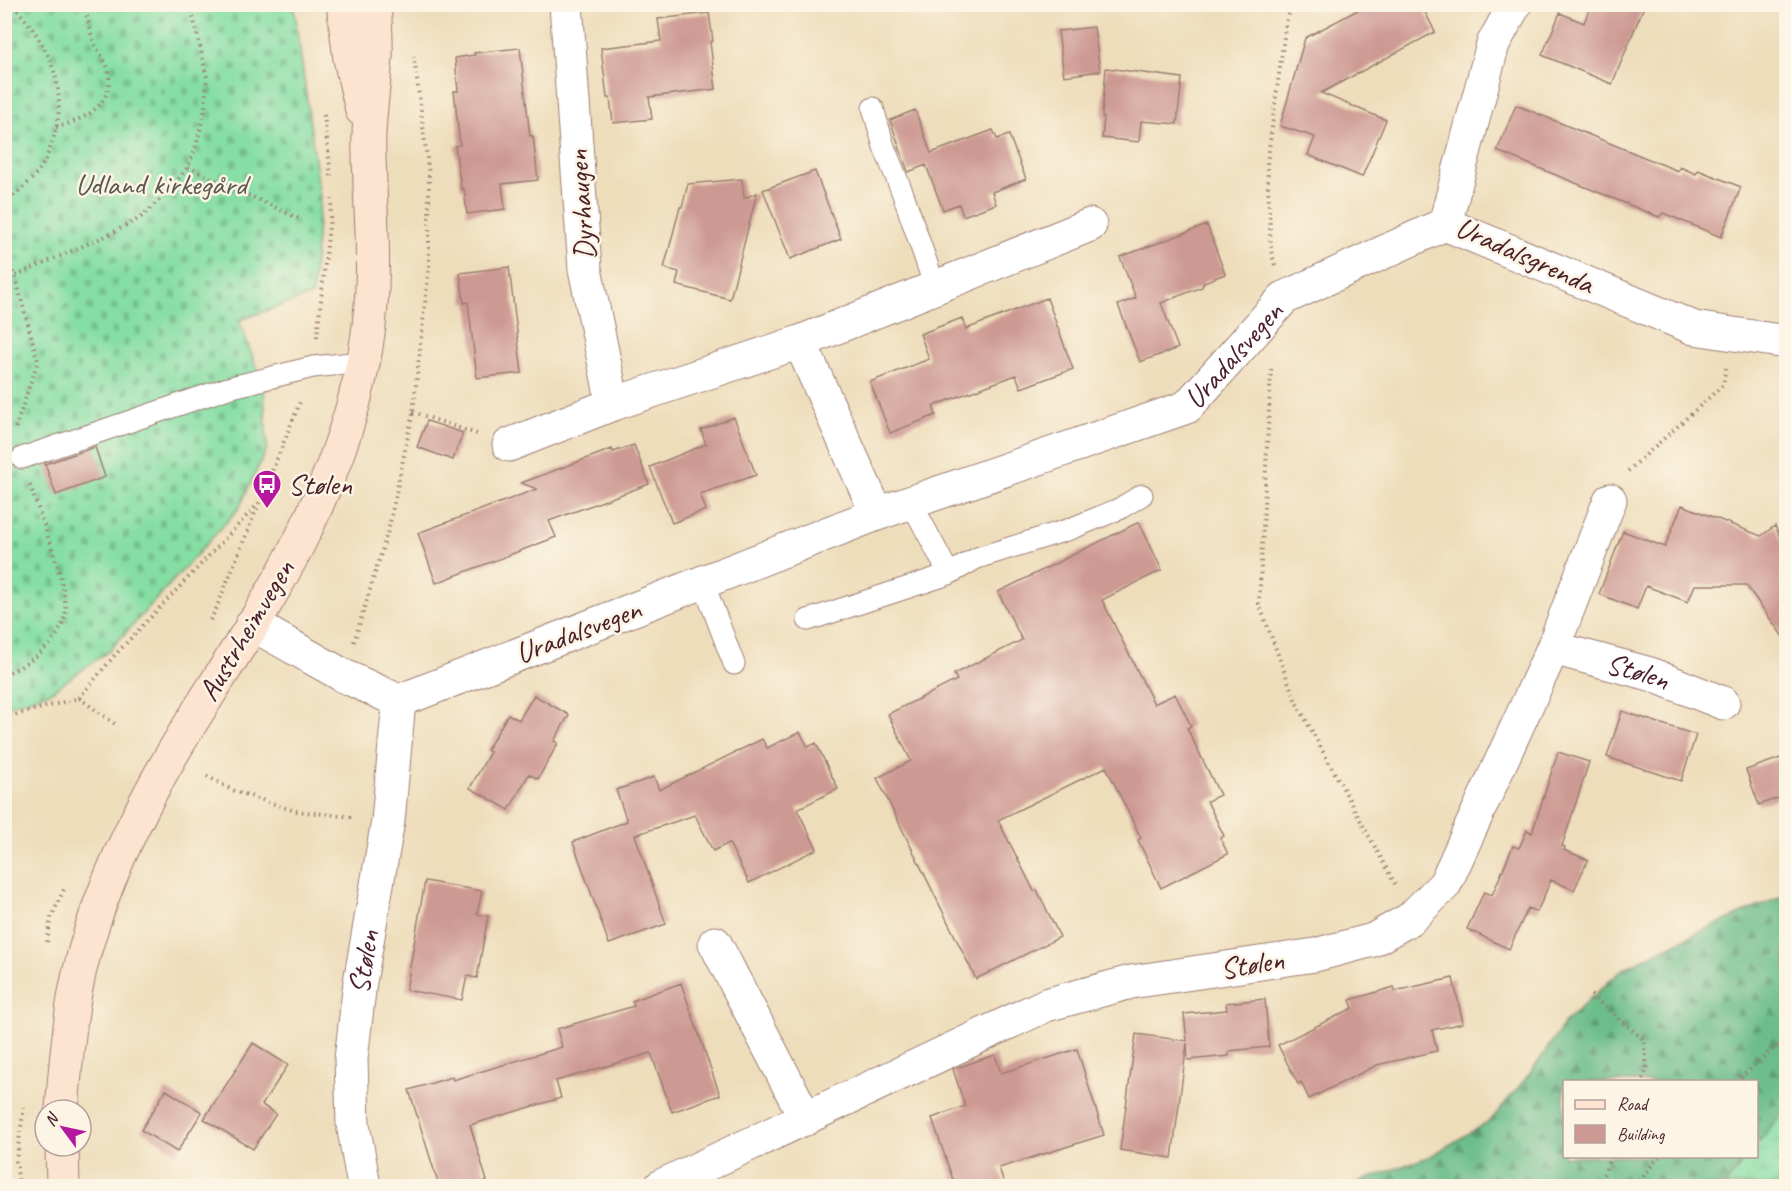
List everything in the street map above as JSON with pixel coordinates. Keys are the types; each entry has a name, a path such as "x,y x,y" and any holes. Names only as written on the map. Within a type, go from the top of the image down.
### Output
{"main road":[{"name":"Austrheimvegen","path":"343,4 350,59 368,136"},
{"name":"Austrheimvegen","path":"63,1098 75,991 88,941 114,870 143,805 252,624 310,520 333,464 350,412 362,362 371,295 372,240 368,136 376,54 374,4"},
{"path":"62,1158 63,1186"}],"street":[{"name":"Dyrhaugen","path":"566,4 585,269 613,404"},
{"name":"Uradalsgrenda","path":"1515,4 1493,44 1445,224 1694,328 1780,341 1786,338"},
{"name":"Uradalsvegen","path":"399,701 877,514 1187,407 1284,298 1445,224"},
{"path":"509,445 613,404 800,342 1090,225"},
{"path":"800,342 877,514"},
{"name":"Stølen","path":"661,1186 1046,1005 1131,982 1315,955 1373,940 1410,919 1445,884 1553,648 1610,500"},
{"path":"252,624 344,676 399,701"},
{"name":"Stølen","path":"1553,648 1650,674 1723,703"},
{"name":"Stølen","path":"364,1186 353,1124 351,1059 360,982 388,821 399,701"},
{"path":"715,943 806,1119"}],"lane":[{"path":"873,108 884,147 935,287"},
{"path":"22,458 228,388 313,367 362,362"},
{"path":"808,620 949,574 977,558 1070,529 1119,509 1142,495"},
{"path":"911,502 949,574"},
{"path":"703,582 734,664"}],"path":[{"path":"4,203 35,175 52,144 60,112 58,84 50,59 35,33 12,4"},
{"path":"56,127 77,122 102,104 110,86 108,67 94,43 85,4"},
{"path":"4,278 15,276 108,235 140,218 166,194 188,167 205,109 207,77 190,4"},
{"path":"1284,298 1271,251 1267,164 1286,22 1293,4"},
{"path":"323,110 332,180"},
{"path":"188,167 300,219"},
{"path":"205,628 216,609 313,367 333,191"},
{"path":"1610,500 1629,469 1724,385 1731,333"},
{"path":"1271,362 1259,604 1296,702 1397,887 1410,919"},
{"path":"413,412 509,445"},
{"path":"4,718 79,698 114,656 259,503"},
{"path":"79,698 116,724"},
{"path":"207,776 232,790 295,811 388,821"},
{"path":"46,953 51,918 66,885"},
{"path":"1591,995 1644,1040 1647,1068 1643,1080"},
{"path":"1738,1080 1786,1038"},
{"path":"19,1186 16,1161 24,1103"},
{"path":"1599,1186 1610,1158"},
{"path":"1636,1186 1657,1158"}],"green space":[{"name":"Udland kirkegård","path":"5,5 294,5 320,198 312,295 239,320 264,388 267,448 239,508 109,651 50,692 5,707"},
{"path":"1786,895 1786,1107 1758,1144 1758,1080 1563,1080 1563,1158 1746,1158 1724,1186 1348,1186 1431,1156 1491,1120 1532,1071 1567,1020 1623,969 1703,930"},
{"path":"1786,1107 1786,1186 1724,1186 1746,1158 1758,1158 1758,1144"}],"building":[{"path":"1369,4 1421,4 1435,32 1321,93 1386,120 1362,177 1308,155 1315,137 1280,126 1305,38"},
{"path":"1591,4 1645,4 1612,84 1542,55 1560,13 1584,23"},
{"path":"709,13 716,89 649,97 652,119 613,123 610,98 607,98 601,48 661,41 658,19"},
{"path":"1094,27 1100,71 1064,76 1058,31"},
{"path":"520,48 530,136 533,136 538,180 502,184 505,209 467,214 455,146 460,145 454,91 458,91 455,58 475,55 474,53"},
{"path":"1106,68 1182,78 1177,124 1141,121 1139,142 1102,138"},
{"path":"1516,105 1678,171 1680,167 1696,174 1698,170 1741,187 1721,237 1663,213 1659,217 1497,151"},
{"path":"915,110 931,153 993,130 997,139 1009,135 1026,179 992,192 996,204 963,216 959,204 943,210 926,165 908,172 890,120"},
{"path":"815,171 841,239 790,259 763,190"},
{"path":"742,179 744,198 757,193 730,299 676,285 679,272 664,268 688,184"},
{"path":"1207,225 1225,274 1204,282 1202,287 1161,303 1178,348 1140,362 1118,305 1136,298 1120,257"},
{"path":"509,267 522,373 477,378 468,302 464,303 460,273"},
{"path":"1047,298 1073,369 1021,388 1016,375 933,406 936,415 890,433 870,382 929,359 920,334 962,318 966,329"},
{"path":"734,417 756,475 700,494 706,510 672,523 650,467 706,444 701,430"},
{"path":"427,421 463,433 453,460 417,447"},
{"path":"634,445 649,484 549,521 556,537 436,583 418,533 537,489 521,483 612,449 613,452"},
{"path":"95,447 105,477 56,495 45,464"},
{"path":"1682,505 1761,536 1775,526 1786,550 1786,641 1746,585 1695,585 1688,602 1646,586 1637,609 1599,594 1623,531 1665,547"},
{"path":"1139,522 1162,570 1102,600 1154,704 1175,694 1191,726 1187,728 1220,795 1207,801 1224,836 1220,838 1228,854 1161,888 1138,840 1141,838 1106,767 998,820 1060,937 976,979 877,778 911,761 888,714 957,680 954,674 1022,640 998,592"},
{"path":"534,695 569,715 554,741 558,743 538,779 529,774 509,810 470,788 490,752 487,750 508,714 519,720"},
{"path":"1622,711 1696,735 1681,781 1607,757"},
{"path":"800,732 808,747 816,743 838,789 797,809 817,849 749,883 729,843 713,851 695,815 635,835 666,924 609,944 573,842 627,821 616,790 654,777 659,790 762,739 767,748"},
{"path":"1558,752 1589,762 1562,846 1565,847 1564,850 1588,860 1574,890 1551,880 1537,912 1528,908 1509,949 1467,929 1484,892 1492,895 1513,846 1519,848 1527,830 1532,833"},
{"path":"1786,756 1786,795 1759,805 1746,770"},
{"path":"425,881 482,891 477,914 488,916 477,978 467,976 462,1000 406,990"},
{"path":"1453,978 1463,1023 1432,1030 1437,1051 1377,1065 1309,1099 1301,1082 1298,1084 1278,1045 1353,1008 1350,1000 1394,987 1395,991"},
{"path":"681,983 720,1095 672,1112 651,1053 556,1081 561,1098 470,1125 487,1181 471,1186 439,1186 409,1090 452,1077 453,1080 562,1047 557,1029 634,1006 632,1001"},
{"path":"1265,999 1269,1047 1229,1051 1229,1056 1188,1060 1187,1043 1172,1158 1120,1150 1136,1034 1187,1041 1184,1014 1227,1010 1226,1003"},
{"path":"253,1043 288,1065 262,1105 276,1114 253,1149 204,1119"},
{"path":"1077,1049 1104,1135 999,1168 1005,1186 955,1186 932,1118 965,1106 953,1069 995,1055 1001,1073"},
{"path":"166,1090 202,1112 177,1152 141,1130"}],"place":[{"name":"Stølen","path":"267,510"}]}
